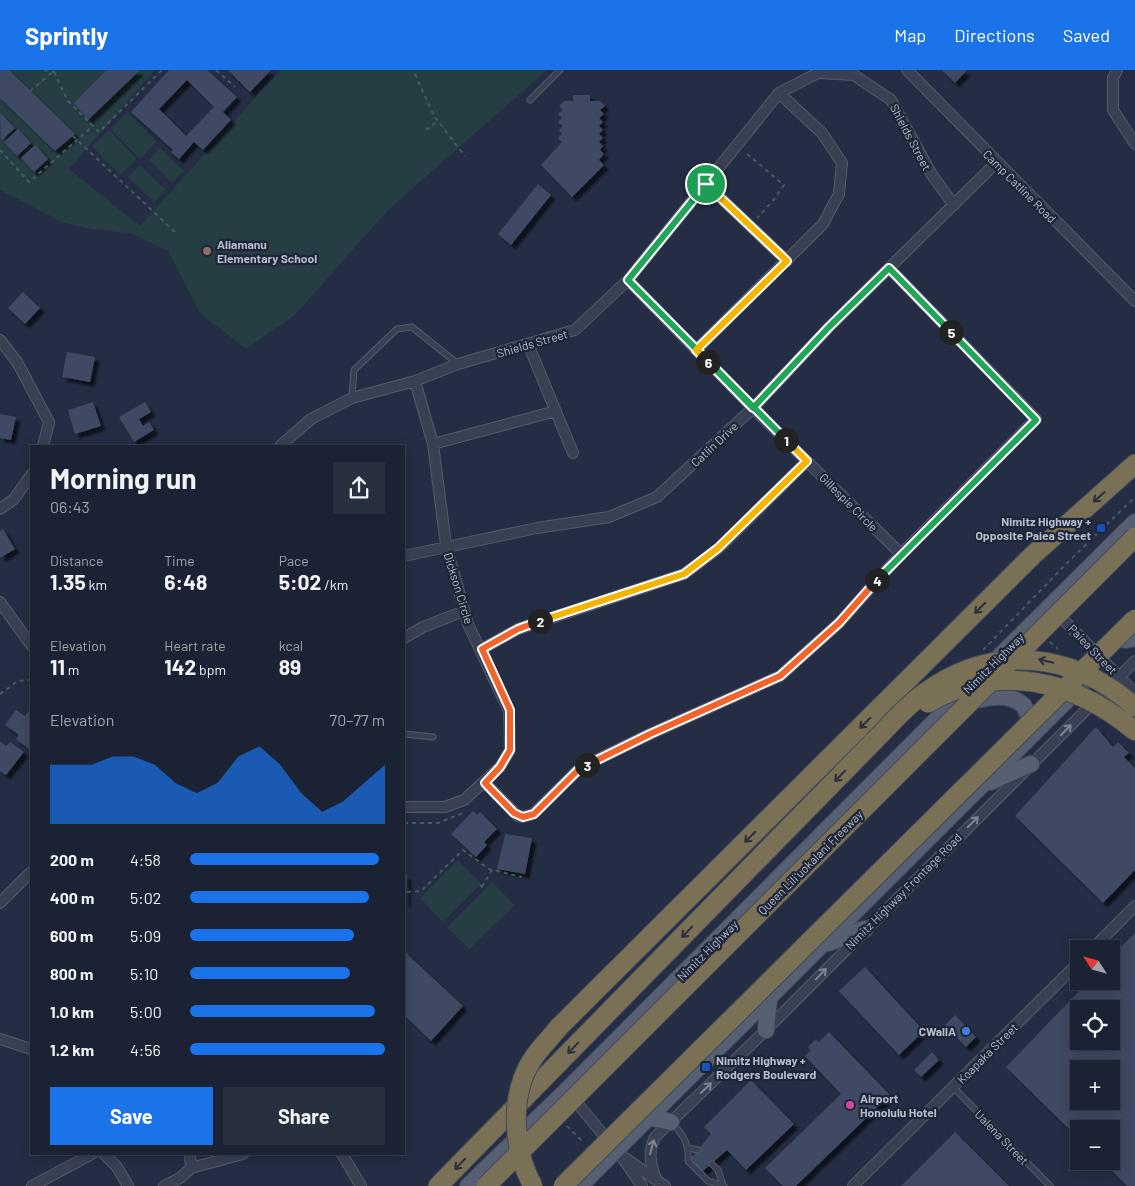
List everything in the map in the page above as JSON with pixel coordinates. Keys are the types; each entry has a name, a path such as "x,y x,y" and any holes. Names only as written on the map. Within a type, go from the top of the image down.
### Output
{"highway":[{"path":"533,1186 523,1164 515,1125 520,1090 533,1058 559,1027 1026,562 1135,464"},
{"name":"Queen Liliʻuokalani Freeway","path":"486,1186 1135,537"},
{"path":"563,1186 1135,618"},
{"path":"438,1186 904,710 943,681 973,668 1013,659 1038,659 1087,674 1116,689 1135,707"},
{"path":"874,741 918,709 945,693 972,685 1000,681 1029,682 1057,686 1088,698 1115,714 1135,731"}],"main road":[{"name":"Nimitz Highway","path":"468,1186 566,1091 1135,522"},
{"path":"580,1186 618,1152 648,1117 1132,636"},
{"path":"949,707 997,697 1008,698 1023,705 1031,720 1031,728 1019,747"},
{"path":"981,786 1031,764"},
{"path":"821,945 865,929"},
{"path":"766,1030 768,998"},
{"path":"648,1117 671,1122"}],"street":[{"name":"Camp Catline Road","path":"907,70 996,163 1135,301"},
{"path":"1118,70 1113,78 1113,110 1135,144"},
{"name":"Shields Street","path":"281,445 311,418 352,398 415,381 458,364 575,330 628,280 779,93 818,72 854,75 891,100 932,175 954,204"},
{"path":"696,350 823,224 839,194 842,163 822,133 779,93"},
{"name":"Catlin Drive","path":"405,556 446,545 537,528 609,518 657,497 753,408 829,327 996,163"},
{"path":"706,184 787,261"},
{"path":"485,783 518,816 523,817 534,814 580,768 650,734 780,676 839,623 901,554 1036,420 889,268"},
{"name":"Gillespie Circle","path":"628,280 753,408 901,554"},
{"path":"0,340 17,362 49,422 43,445"},
{"path":"528,344 573,453"},
{"name":"Dickson Circle","path":"405,807 445,807 464,800 485,783 500,767 510,750 510,710 482,649 468,624 446,545 433,444 415,381"},
{"path":"433,444 556,411"},
{"path":"482,649 518,629 684,574 718,548 807,461"},
{"path":"0,509 14,499 30,475"},
{"path":"0,602 30,643"},
{"name":"Paiea Street","path":"1050,606 1135,693"},
{"path":"405,637 423,627 464,611"},
{"name":"Nimitz Highway Frontage Road","path":"656,1178 651,1166 649,1149 655,1137 766,1030 1135,661"},
{"path":"0,903 30,873"},
{"path":"1101,940 1135,906"},
{"name":"Koapaka Street","path":"853,1186 1070,971"},
{"path":"0,1039 30,1049"},
{"path":"566,1091 618,1152 642,1186"},
{"path":"618,1152 666,1186"},
{"path":"32,1186 90,1155"},
{"path":"105,1155 117,1167 128,1186"},
{"path":"190,1155 191,1168"},
{"path":"164,1186 180,1178 191,1168 239,1155"},
{"path":"342,1155 356,1184"}],"lane":[{"path":"530,100 560,70"},
{"path":"352,398 354,370 397,329 412,327 458,364"},
{"path":"405,734 433,737"},
{"name":"Ualena Street","path":"954,1087 1050,1186"},
{"path":"671,1122 684,1135 689,1148 688,1161 708,1181 723,1186"},
{"path":"689,1148 698,1150"},
{"path":"712,1164 718,1170 723,1186"}],"path":[{"path":"44,70 54,71"},
{"path":"54,71 68,101 99,132 162,70"},
{"path":"216,70 235,88"},
{"path":"30,91 54,71"},
{"path":"415,74 438,121 465,156"},
{"path":"426,130 438,121"},
{"path":"0,150 29,182 93,126"},
{"path":"73,136 176,234"},
{"path":"748,154 784,185 772,202 750,226"},
{"path":"0,694 18,681 30,680"},
{"path":"407,892 421,891 463,850 476,862 492,870 522,877"},
{"path":"482,887 492,870"},
{"path":"566,1125 581,1140"}],"shaded area":[{"name":"Aliamanu Elementary School","path":"0,70 155,70 69,169 140,226 280,70 547,70 388,210 296,314 246,349 200,313 168,251 133,234 86,228 62,222 0,190"},
{"path":"127,112 157,142 140,159 110,129"},
{"path":"109,130 137,159 120,175 92,146"},
{"path":"160,148 184,171 172,183 149,160"},
{"path":"140,165 166,190 154,202 128,177"},
{"path":"458,860 481,884 443,922 420,898"},
{"path":"492,882 515,905 469,949 447,927"}],"building":[{"path":"0,70 9,70 75,134 55,151 0,98"},
{"path":"107,70 140,70 88,120 74,103"},
{"path":"169,70 207,70 237,97 223,112 231,120 203,150 194,142 179,159 171,152 173,150 131,112","holes":["187,80 214,107 186,136 159,109"]},
{"path":"228,70 271,70 250,92"},
{"path":"942,70 967,70 955,83"},
{"path":"573,95 590,95 590,101 600,101 605,106 600,110 604,114 599,118 603,122 599,126 603,130 599,134 603,138 599,142 603,146 600,150 604,154 599,160 604,165 572,197 541,165 562,142 558,138 562,134 559,130 563,126 558,122 562,118 558,114 563,110 559,106 564,101 573,101"},
{"path":"0,115 15,128 1,141"},
{"path":"18,129 31,143 17,156 4,142"},
{"path":"35,145 48,159 34,172 21,158"},
{"path":"538,184 551,195 511,245 498,234"},
{"path":"23,292 40,308 25,324 8,308"},
{"path":"67,352 95,357 90,382 62,377"},
{"path":"93,402 101,426 75,434 68,410"},
{"path":"145,402 151,412 139,419 143,426 149,422 154,430 134,442 119,417"},
{"path":"0,414 16,417 11,440 0,438"},
{"path":"3,529 15,549 0,558 0,531"},
{"path":"30,709 30,750 16,739 19,735 5,725 16,710 25,716"},
{"path":"1096,727 1113,747 1118,742 1129,753 1124,757 1135,768 1135,870 1103,903 1015,816"},
{"path":"0,741 6,746 10,742 24,752 6,775 0,771"},
{"path":"473,811 477,815 480,812 497,829 484,842 487,845 476,857 451,834"},
{"path":"505,834 532,838 525,874 497,869"},
{"path":"405,875 407,875 406,903"},
{"path":"1135,933 1135,1186 1127,1186 1111,1170 1120,1170 1120,1120 1070,1120 1070,1130 1006,1067 1070,1001 1070,1050 1120,1050 1120,1000 1071,1000 1080,990 1120,990 1120,948"},
{"path":"406,953 463,1006 431,1041 405,1016"},
{"path":"865,967 924,1031 899,1055 839,991"},
{"path":"955,1015 976,1037 966,1047 945,1025"},
{"path":"829,1032 890,1095 796,1186 783,1186 765,1168 841,1094 805,1056 811,1050 808,1047 816,1039 819,1042"},
{"path":"932,1052 939,1060 921,1077 914,1070"},
{"path":"751,1080 794,1124 746,1170 727,1150 703,1171 690,1159 711,1134 704,1127"},
{"path":"955,1132 1009,1186 901,1186"}],"place":[{"name":"Aliamanu Elementary School","path":"207,251"},
{"name":"Nimitz Highway + Opposite Paiea Street","path":"1101,528"},
{"name":"CWallA","path":"966,1031"},
{"name":"Nimitz Highway + Rodgers Boulevard","path":"706,1067"},
{"name":"Airport Honolulu Hotel","path":"850,1105"}],"route":[{"path":"706,184 628,280 753,408 807,461 718,548 684,574 518,629 482,649 510,710 510,750 500,767 485,783 518,816 523,817 534,814 580,768 650,734 780,676 839,623 901,554 1036,420 889,268 829,327 753,408 696,350 787,261 706,184"}]}
